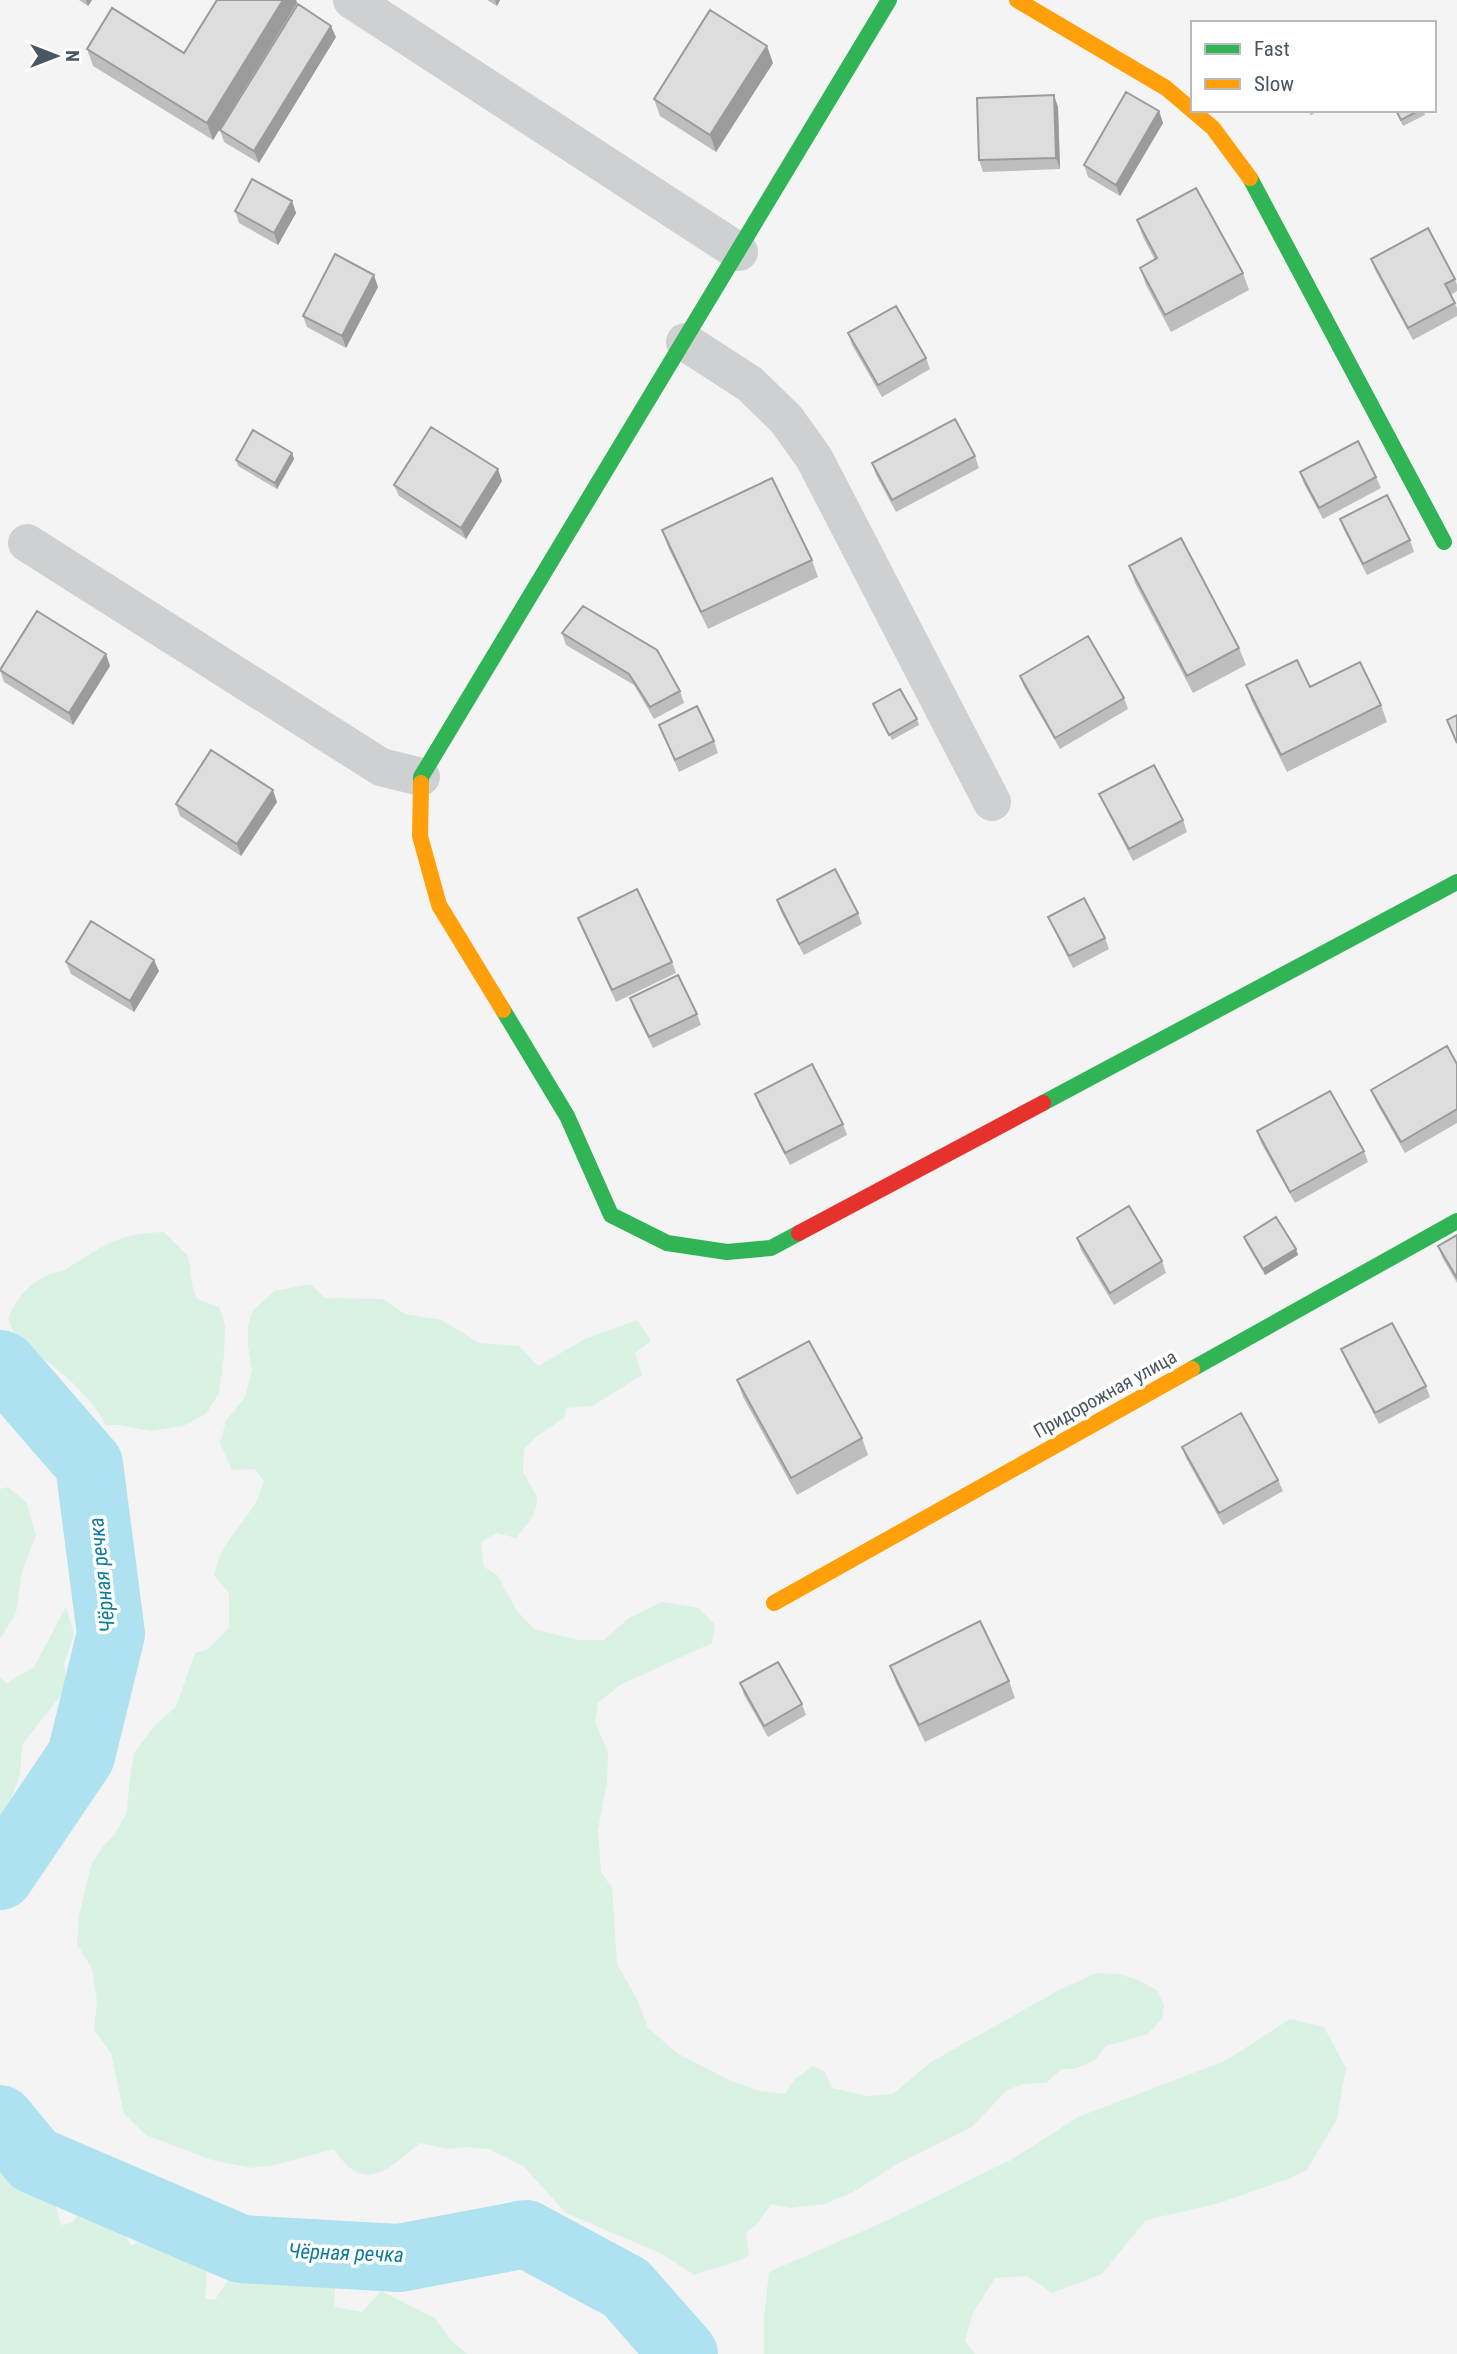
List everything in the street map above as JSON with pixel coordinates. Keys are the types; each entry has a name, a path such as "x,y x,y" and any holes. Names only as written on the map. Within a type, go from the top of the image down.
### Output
{"street":[{"path":"352,0 739,252"},
{"path":"889,0 421,777 420,836 439,905 567,1116 611,1215 667,1243 727,1252 771,1248 1457,882"},
{"path":"1017,0 1166,88 1191,109"},
{"path":"1194,112 1213,128 1250,177 1444,542"},
{"path":"685,342 750,384 786,419 814,458 992,802"},
{"path":"27,543 382,767 421,777"},
{"name":"Придорожная улица","path":"774,1603 1457,1221"}],"green space":[{"path":"164,1232 188,1256 197,1299 219,1307 225,1325 219,1393 206,1414 183,1426 150,1431 106,1425 95,1407 74,1384 50,1363 18,1344 8,1319 23,1293 47,1275 66,1269 113,1242 136,1235"},
{"path":"310,1284 325,1298 383,1299 405,1314 441,1320 480,1343 519,1346 538,1366 585,1339 637,1320 651,1341 635,1353 642,1375 592,1406 566,1408 564,1418 537,1436 524,1449 523,1472 537,1497 536,1509 516,1538 497,1533 481,1542 484,1567 497,1575 517,1611 534,1629 578,1640 604,1640 629,1618 662,1602 699,1608 715,1625 712,1643 620,1685 598,1703 595,1722 608,1752 607,1781 598,1830 601,1872 612,1888 617,1964 637,1999 648,2028 677,2053 729,2080 760,2091 785,2094 795,2079 813,2066 825,2072 832,2088 867,2096 893,2094 931,2062 1061,1989 1097,1973 1118,1974 1138,1980 1158,1991 1164,2005 1162,2019 1148,2034 1106,2046 1095,2060 1074,2069 1062,2069 1046,2083 1023,2084 1007,2090 972,2127 899,2163 853,2192 825,2204 790,2208 771,2204 758,2223 746,2233 749,2255 736,2262 694,2275 660,2253 566,2213 523,2166 489,2149 448,2149 420,2143 386,2169 365,2175 345,2163 334,2149 274,2165 251,2168 212,2160 146,2135 124,2114 111,2053 94,2030 97,2001 92,1969 77,1944 79,1916 91,1865 115,1834 127,1812 134,1753 155,1725 176,1707 195,1653 208,1649 229,1628 229,1593 214,1575 225,1546 255,1504 264,1481 255,1469 232,1470 220,1443 226,1421 245,1397 252,1370 248,1326 253,1310 275,1291"},
{"path":"8,1487 26,1502 36,1535 22,1571 16,1613 0,1639 0,1489"},
{"path":"66,1607 74,1634 64,1665 68,1686 22,1745 20,1774 0,1830 0,1677 7,1683 34,1667"},
{"path":"1290,2019 1324,2027 1346,2068 1337,2119 1307,2170 1216,2204 1146,2220 1102,2274 1052,2293 1027,2276 995,2278 973,2313 965,2341 975,2354 764,2354 764,2317 769,2272 888,2220 1011,2160 1078,2117 1227,2060"},
{"path":"0,2146 39,2161 48,2178 61,2225 73,2222 81,2210 100,2209 122,2219 124,2235 132,2246 181,2211 197,2215 208,2226 205,2298 215,2300 227,2281 245,2271 303,2267 321,2269 336,2276 334,2307 362,2312 381,2291 435,2318 451,2340 467,2354 0,2354"}],"building":[{"path":"217,0 283,0 207,123 87,49 112,8 184,53"},
{"path":"298,4 331,26 254,151 220,130"},
{"path":"710,10 767,46 710,135 654,99"},
{"path":"1126,92 1159,111 1116,185 1084,165"},
{"path":"1054,95 1056,158 979,160 977,98"},
{"path":"1397,112 1416,112 1401,120"},
{"path":"252,179 292,201 274,233 235,211"},
{"path":"1196,188 1243,273 1165,315 1140,268 1157,258 1137,220"},
{"path":"1428,228 1455,279 1445,284 1455,303 1408,328 1371,259"},
{"path":"335,254 374,275 342,336 303,316"},
{"path":"896,306 926,358 878,385 848,333"},
{"path":"955,419 975,456 892,500 872,463"},
{"path":"431,427 498,469 461,528 394,485"},
{"path":"253,430 292,453 275,483 236,460"},
{"path":"1358,441 1376,477 1319,508 1300,472"},
{"path":"772,478 812,560 701,612 662,530"},
{"path":"1387,495 1410,540 1363,564 1340,519"},
{"path":"1181,538 1239,648 1187,676 1129,566"},
{"path":"583,606 657,650 680,691 650,707 629,674 562,633"},
{"path":"37,611 106,654 69,713 0,670"},
{"path":"1088,636 1124,698 1055,738 1020,676"},
{"path":"1297,660 1310,687 1360,662 1381,705 1281,755 1246,685"},
{"path":"900,689 917,719 889,735 873,704"},
{"path":"697,706 714,741 675,760 659,725"},
{"path":"1457,715 1457,743 1447,720"},
{"path":"211,750 273,790 237,844 176,804"},
{"path":"1154,765 1183,820 1129,849 1099,794"},
{"path":"835,869 858,913 799,944 777,900"},
{"path":"637,889 672,962 612,990 578,918"},
{"path":"1084,898 1105,938 1069,956 1048,917"},
{"path":"91,921 154,960 130,1001 66,962"},
{"path":"678,975 697,1014 649,1037 630,998"},
{"path":"1447,1046 1457,1064 1457,1109 1401,1142 1371,1090"},
{"path":"812,1064 843,1124 785,1153 755,1094"},
{"path":"1330,1091 1364,1151 1290,1192 1257,1131"},
{"path":"1129,1206 1162,1261 1110,1293 1077,1238"},
{"path":"1276,1217 1296,1249 1263,1269 1244,1237"},
{"path":"1457,1235 1457,1278 1438,1246"},
{"path":"1392,1323 1426,1386 1375,1413 1341,1349"},
{"path":"809,1341 862,1438 791,1478 737,1380"},
{"path":"1241,1413 1278,1480 1219,1513 1182,1447"},
{"path":"980,1621 1009,1681 919,1725 890,1666"},
{"path":"778,1662 802,1704 764,1726 740,1683"}],"waterway":[{"name":"Чёрная речка","path":"0,1364 89,1464 111,1634 81,1756 0,1876"},
{"name":"Чёрная речка","path":"0,2119 34,2160 241,2249 399,2258 526,2234 626,2288 684,2354"}],"traffic: fast":[{"path":"421,783 421,777 889,0"},
{"path":"1250,178 1444,542"},
{"path":"1043,1103 1457,882"},
{"path":"503,1010 567,1116 611,1215 667,1243 727,1252 771,1248 799,1233"},
{"path":"1192,1369 1457,1221"}],"traffic: slow":[{"path":"1017,0 1166,88 1191,109"},
{"path":"1194,112 1213,128 1250,178"},
{"path":"421,783 420,836 439,905 503,1010"},
{"path":"774,1603 1192,1369"}],"traffic: jam":[{"path":"799,1233 1043,1103"}]}
